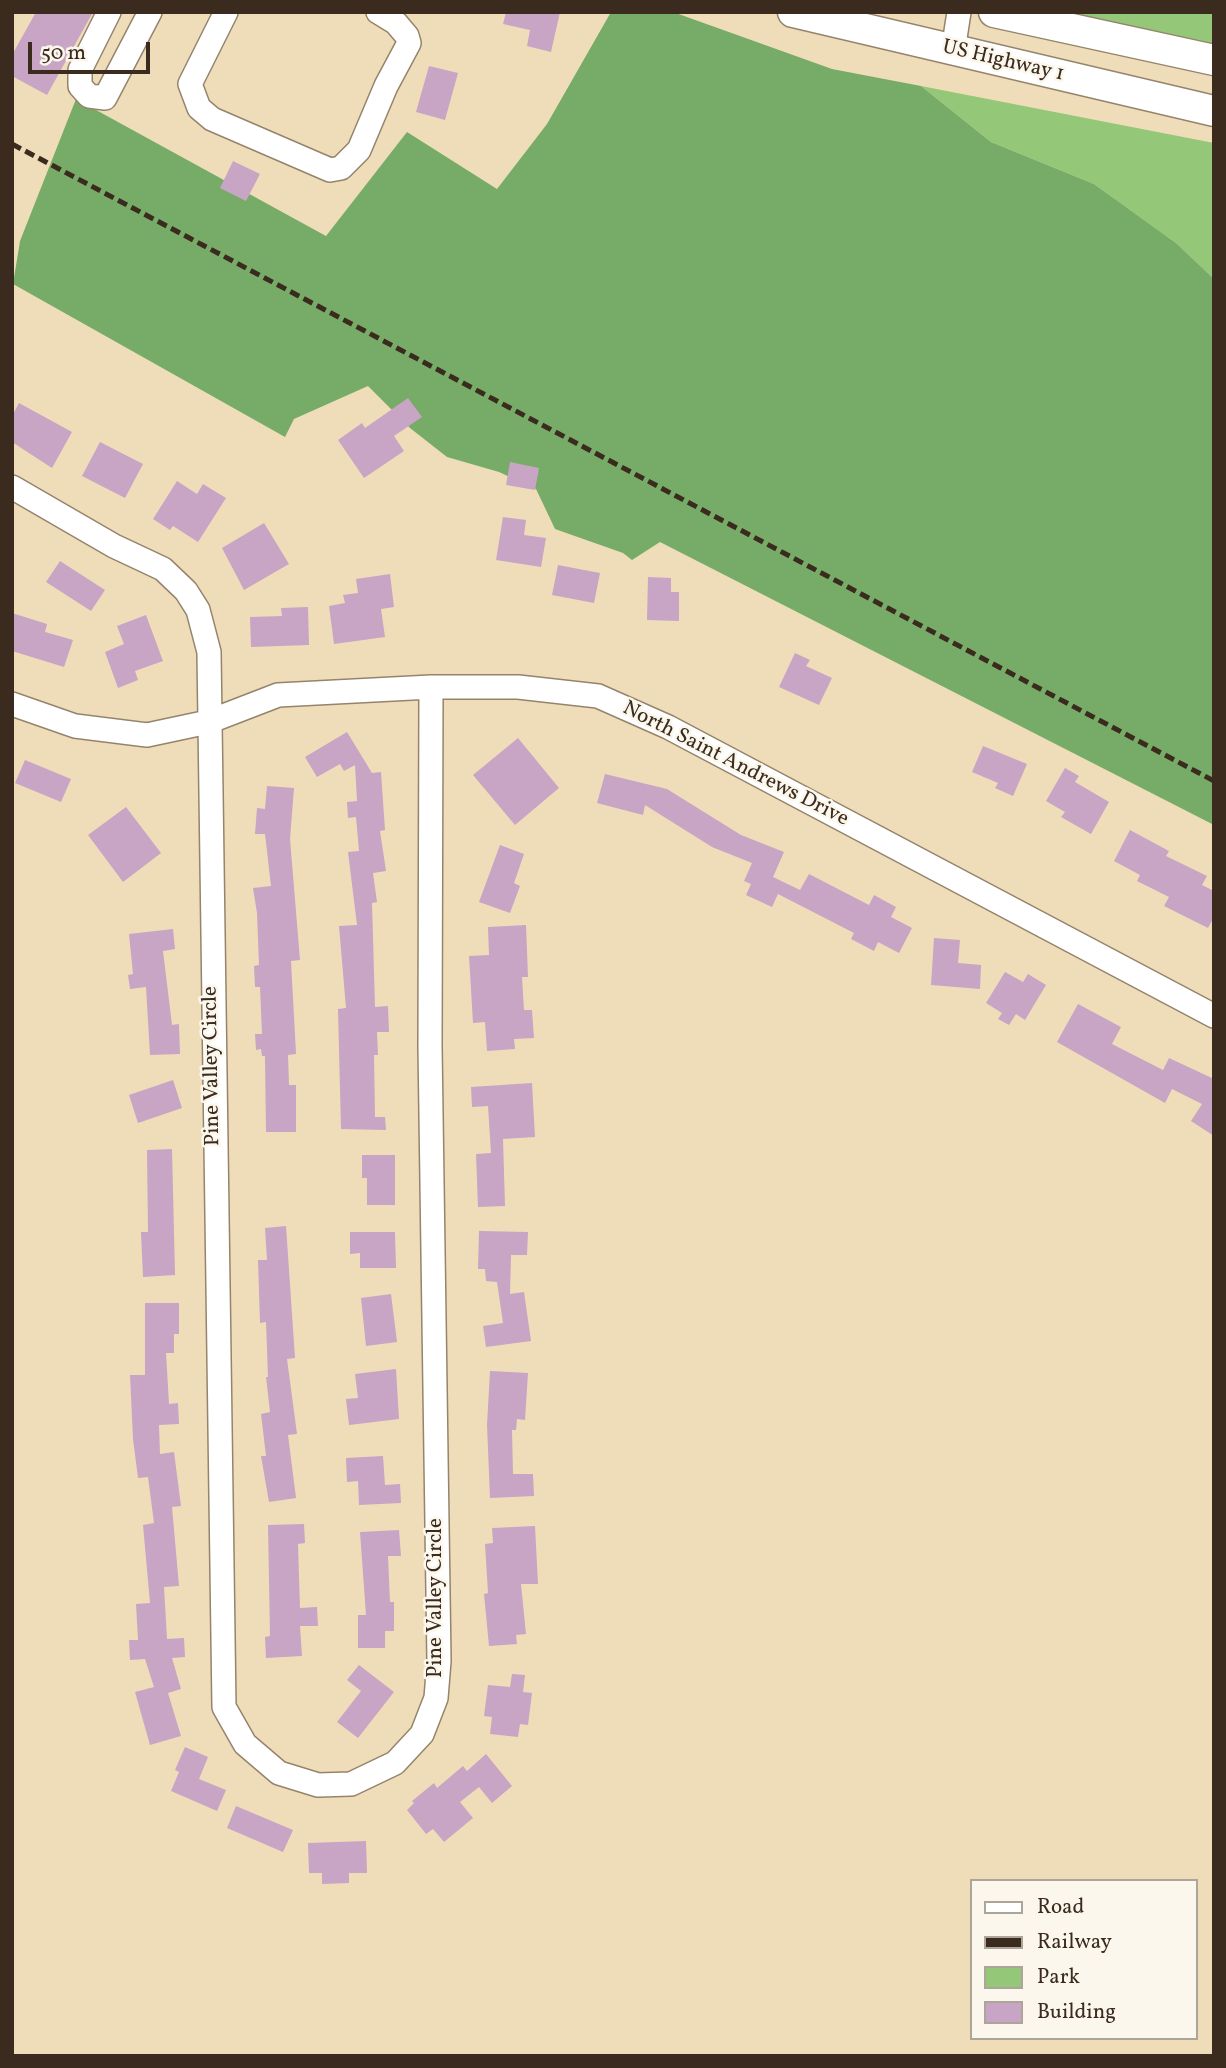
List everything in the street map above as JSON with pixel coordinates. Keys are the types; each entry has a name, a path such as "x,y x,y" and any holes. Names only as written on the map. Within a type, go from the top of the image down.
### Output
{"main road":[{"name":"US Highway 1","path":"793,12 1214,111"},
{"path":"994,12 1214,60"}],"street":[{"path":"110,12 80,70 80,86 89,96 105,98 150,12"},
{"path":"226,12 190,85 199,108 212,119 330,170 341,168 359,150 386,86 409,43 407,36 396,23 378,12"},
{"path":"953,51 959,12"},
{"name":"Pine Valley Circle","path":"12,487 114,546 163,569 186,591 198,610 209,652 224,1706 244,1744 279,1773 317,1785 351,1784 395,1763 422,1734 436,1698 438,1673 430,1046 432,687"},
{"name":"North Saint Andrews Drive","path":"12,704 75,726 146,735 208,722 278,695 432,687 518,687 598,696 667,727 1214,1016"}],"green space":[{"path":"611,12 673,12 832,69 921,86 991,142 1094,184 1176,243 1214,279 1214,825 660,542 632,560 623,553 555,529 536,489 499,472 447,457 410,428 368,386 294,419 285,437 13,284 20,241 76,99 326,236 407,132 497,189 547,124"},
{"path":"1004,12 1214,12 1214,60"},
{"path":"921,86 1214,143 1214,279 1176,243 1094,184 991,142"}],"building":[{"path":"36,12 93,12 47,95 12,76 12,55"},
{"path":"506,12 560,12 551,52 527,46 530,30 503,24"},
{"path":"429,66 458,73 445,120 416,112"},
{"path":"233,161 260,174 246,201 220,188"},
{"path":"408,398 422,417 394,436 404,451 364,478 338,440 362,423 365,428"},
{"path":"19,403 72,432 52,468 12,442 12,416"},
{"path":"100,442 143,464 125,498 82,476"},
{"path":"510,462 539,468 535,490 506,485"},
{"path":"177,481 197,494 203,484 226,498 198,542 173,526 170,530 153,519"},
{"path":"503,517 526,520 524,535 546,538 541,567 496,560"},
{"path":"264,523 289,564 244,590 222,548"},
{"path":"60,561 105,590 91,611 46,582"},
{"path":"558,565 600,573 594,603 552,595"},
{"path":"390,574 394,607 381,609 385,637 334,644 329,606 345,603 343,595 358,593 356,579"},
{"path":"648,577 671,578 671,592 679,592 679,621 647,620"},
{"path":"308,607 309,645 251,647 250,617 282,616 281,608"},
{"path":"12,613 47,624 45,632 73,640 64,667 12,651"},
{"path":"146,615 163,661 135,671 138,680 118,688 105,652 124,644 117,626"},
{"path":"795,653 810,660 806,666 832,678 819,705 779,687"},
{"path":"347,732 372,773 381,772 385,830 380,831 386,871 373,873 377,902 372,903 375,1007 388,1006 389,1032 377,1032 378,1055 374,1055 375,1117 385,1117 386,1130 341,1129 338,1009 346,1008 339,926 357,925 348,852 359,851 356,817 348,818 347,802 357,801 355,765 344,771 340,764 317,777 305,757"},
{"path":"518,738 559,788 515,825 473,775"},
{"path":"983,746 1027,764 1013,796 995,788 998,783 972,772"},
{"path":"25,760 71,779 61,802 15,783"},
{"path":"1065,768 1079,776 1075,782 1109,802 1091,834 1061,817 1065,812 1046,801"},
{"path":"605,774 667,789 741,835 784,852 773,877 800,890 809,874 869,905 874,895 896,907 891,917 912,928 899,953 878,942 874,951 851,939 854,933 778,894 772,907 746,895 751,884 744,881 752,863 712,847 645,805 643,815 597,803"},
{"path":"267,786 294,788 290,839 300,960 291,961 296,1054 288,1055 289,1085 296,1085 296,1132 266,1132 265,1056 262,1056 261,1049 256,1050 255,1034 262,1034 260,987 255,987 254,966 259,965 253,888 271,886 265,834 255,834 257,808 265,809"},
{"path":"126,807 161,853 123,882 88,835"},
{"path":"1130,830 1169,851 1166,856 1207,876 1202,885 1214,891 1214,917 1208,928 1164,906 1169,897 1137,881 1140,875 1114,861"},
{"path":"500,845 524,854 514,883 520,886 510,913 479,902"},
{"path":"526,925 528,977 522,977 524,1010 532,1010 534,1038 514,1039 515,1049 487,1051 485,1022 473,1023 469,956 489,955 488,927"},
{"path":"173,929 175,949 163,951 172,1025 179,1024 180,1054 150,1055 146,987 130,989 128,975 133,974 129,934"},
{"path":"934,938 960,940 958,963 981,965 980,989 931,985"},
{"path":"1005,972 1023,982 1028,974 1046,985 1025,1020 1016,1014 1009,1025 998,1019 1002,1013 986,1003"},
{"path":"1078,1004 1121,1027 1112,1044 1163,1070 1169,1058 1214,1079 1214,1136 1191,1121 1202,1104 1172,1089 1165,1103 1057,1042"},
{"path":"173,1080 182,1108 138,1123 129,1095"},
{"path":"532,1083 535,1137 503,1139 505,1206 478,1207 476,1154 491,1153 488,1106 472,1107 471,1087"},
{"path":"172,1149 175,1275 143,1277 141,1232 148,1232 147,1150"},
{"path":"362,1155 395,1155 395,1205 367,1205 367,1178 362,1178"},
{"path":"286,1226 295,1358 287,1359 297,1434 288,1435 296,1498 269,1502 261,1456 266,1456 261,1414 270,1412 266,1377 266,1322 260,1323 258,1260 267,1260 265,1228"},
{"path":"479,1231 528,1232 527,1255 511,1255 510,1294 524,1292 531,1341 486,1347 483,1326 503,1323 497,1282 486,1281 485,1269 478,1269"},
{"path":"350,1232 395,1232 396,1268 360,1268 360,1253 350,1254"},
{"path":"391,1294 397,1342 366,1346 361,1298"},
{"path":"145,1303 179,1303 179,1334 174,1334 174,1353 166,1353 169,1404 178,1403 179,1424 159,1425 160,1454 174,1452 181,1506 172,1507 179,1586 164,1587 167,1639 184,1638 185,1657 172,1658 181,1689 168,1693 181,1736 150,1745 135,1692 154,1687 145,1659 130,1660 129,1640 138,1640 136,1604 150,1603 143,1525 154,1523 148,1477 138,1478 130,1375 145,1375"},
{"path":"396,1369 399,1419 349,1425 346,1399 358,1398 355,1374"},
{"path":"490,1371 528,1373 525,1420 517,1419 516,1430 512,1430 513,1474 533,1474 534,1496 490,1498 487,1425"},
{"path":"383,1456 385,1485 400,1484 401,1503 359,1505 358,1481 347,1482 346,1458"},
{"path":"304,1524 305,1543 298,1544 300,1608 317,1607 318,1626 300,1626 302,1656 266,1658 265,1637 270,1636 268,1525"},
{"path":"535,1526 538,1584 521,1584 526,1634 516,1635 517,1644 489,1646 484,1594 488,1593 485,1544 493,1543 492,1528"},
{"path":"399,1530 401,1556 388,1556 390,1602 394,1602 394,1631 385,1631 385,1648 358,1648 358,1615 366,1615 360,1532"},
{"path":"359,1665 394,1692 358,1738 337,1722 361,1691 347,1680"},
{"path":"512,1674 525,1675 523,1692 532,1693 528,1725 520,1724 518,1737 490,1734 492,1717 484,1716 488,1685 510,1687"},
{"path":"185,1747 208,1757 199,1779 226,1790 217,1811 171,1791 179,1772 175,1770"},
{"path":"486,1754 512,1786 492,1803 479,1787 460,1802 473,1818 444,1842 433,1829 426,1834 407,1810 414,1803 412,1801 434,1783 437,1788 463,1766 467,1771"},
{"path":"236,1806 293,1830 283,1852 227,1828"},
{"path":"366,1841 367,1873 349,1873 349,1883 322,1884 322,1873 309,1873 308,1843"}],"railway":[{"path":"12,144 1214,781"}]}
